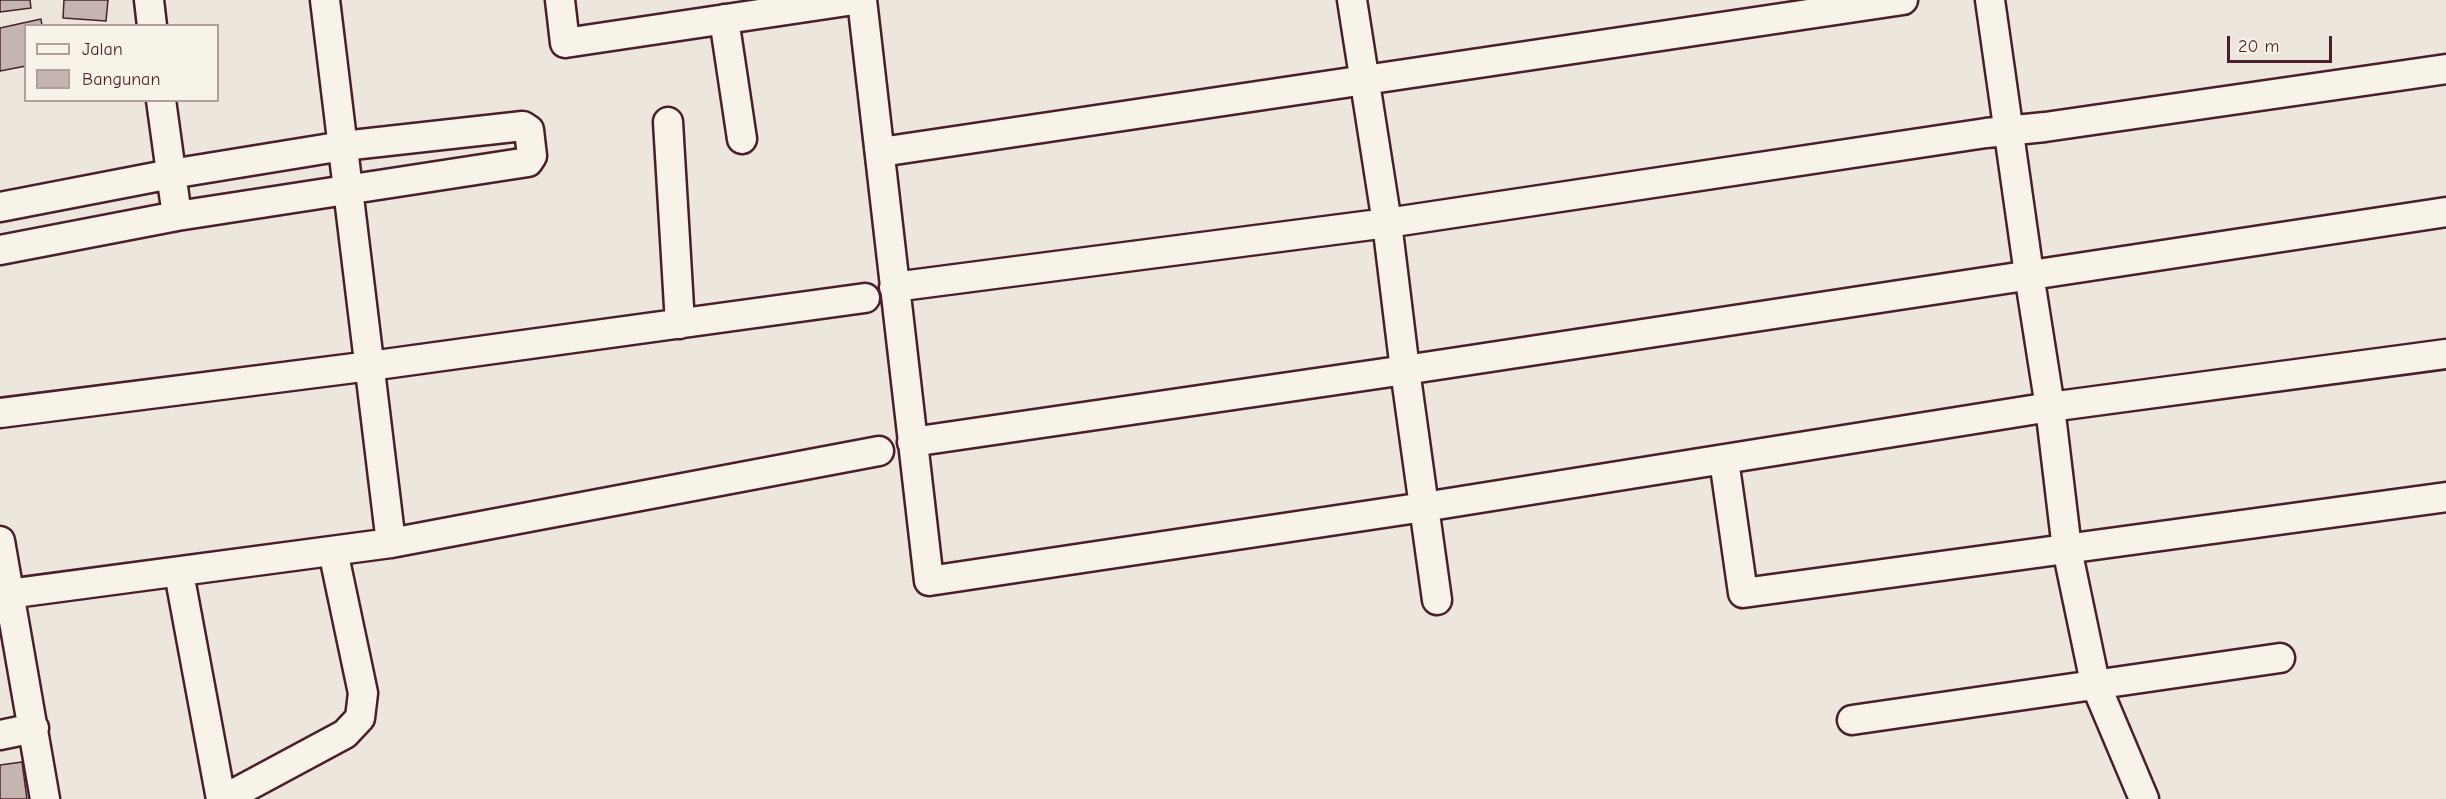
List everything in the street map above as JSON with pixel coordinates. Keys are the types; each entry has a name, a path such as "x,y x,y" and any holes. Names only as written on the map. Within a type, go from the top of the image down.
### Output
{"street":[{"path":"149,0 152,24"},
{"path":"325,0 391,543"},
{"path":"560,0 565,43 854,0"},
{"path":"862,0 929,581 1424,507 2050,407 2446,354"},
{"path":"1352,0 1387,223 1437,600"},
{"path":"881,152 1364,82 1903,0"},
{"path":"1990,0 2050,407 2067,549 2095,683 2144,799"},
{"path":"724,19 742,139"},
{"path":"894,286 1387,223 1986,133 2446,69"},
{"path":"161,102 177,216"},
{"path":"668,122 680,324"},
{"path":"0,207 171,174 343,146 523,126 529,130 532,156 528,162 177,216 0,250"},
{"path":"912,442 1405,370 2446,212"},
{"path":"0,413 370,366 865,298"},
{"path":"4,595 391,543 879,451"},
{"path":"1724,460 1743,593 2446,497"},
{"path":"0,542 4,595 34,728 45,799"},
{"path":"179,573 223,799 345,734 360,718 363,693 333,551"},
{"path":"1852,720 2280,658"},
{"path":"0,735 34,728"}],"building":[{"path":"0,0 30,0 31,8 0,12"},
{"path":"64,0 108,0 106,21 63,18"},
{"path":"41,19 42,24 24,24 24,66 0,71 0,28"},
{"path":"22,762 27,799 0,799 0,765"}]}
